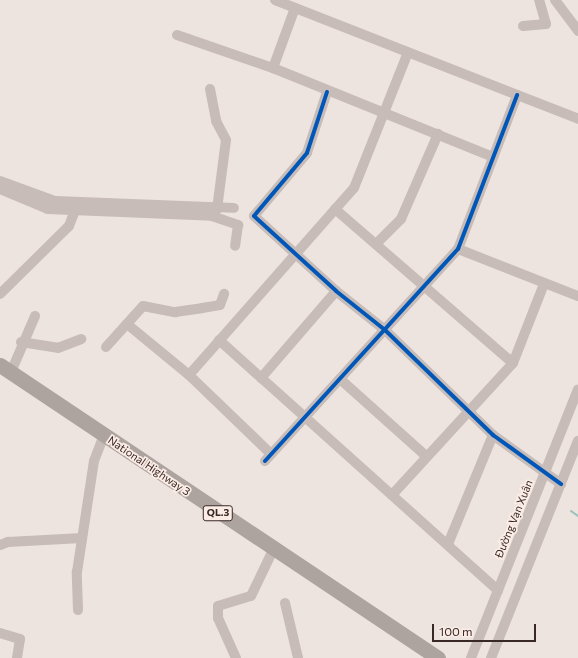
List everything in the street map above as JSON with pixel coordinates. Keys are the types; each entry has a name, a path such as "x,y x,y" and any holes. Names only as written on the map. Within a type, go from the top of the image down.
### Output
{"highway":[{"name":"National Highway 3","path":"5,369 273,550 428,653 438,658"}],"street":[{"path":"275,0 578,119"},
{"path":"523,26 546,24 539,0"},
{"path":"555,0 578,31"},
{"path":"273,68 295,8"},
{"path":"178,35 273,68 327,92 438,134 493,158"},
{"path":"189,375 295,253 354,188 408,52"},
{"path":"210,89 216,121 226,140 218,209"},
{"path":"327,92 308,153 254,216 336,291 385,330 468,409 493,435 544,475 561,484"},
{"path":"127,324 189,375 268,458 458,249 517,95"},
{"path":"376,244 401,219 438,134"},
{"path":"1,186 55,201 218,209 234,208"},
{"path":"1,186 34,205 75,210 212,216 238,225 235,246"},
{"path":"335,209 376,244 422,287 513,363"},
{"path":"0,294 69,226 75,210"},
{"path":"458,249 544,284 578,296"},
{"path":"392,495 468,409 513,363 544,284"},
{"path":"261,378 336,291"},
{"path":"106,347 143,306 175,312 202,308 220,305 224,294"},
{"path":"5,369 35,316"},
{"path":"21,342 58,348 81,339"},
{"path":"219,340 498,590"},
{"path":"340,379 426,456"},
{"name":"Đường Vạn Xuân","path":"471,658 578,389"},
{"path":"78,610 77,572 82,538 94,461 104,435"},
{"path":"448,544 493,435"},
{"path":"491,658 578,441"},
{"path":"0,546 8,542 82,538"},
{"path":"236,658 218,618 218,606 251,596 273,550"},
{"path":"285,603 298,658"},
{"path":"0,633 20,639 17,658"}],"waterway":[{"path":"571,511 578,516"}],"cycle path":[{"path":"327,92 307,153 254,216 336,291 385,330 493,435 561,484"},
{"path":"265,461 458,249 517,95"}]}
